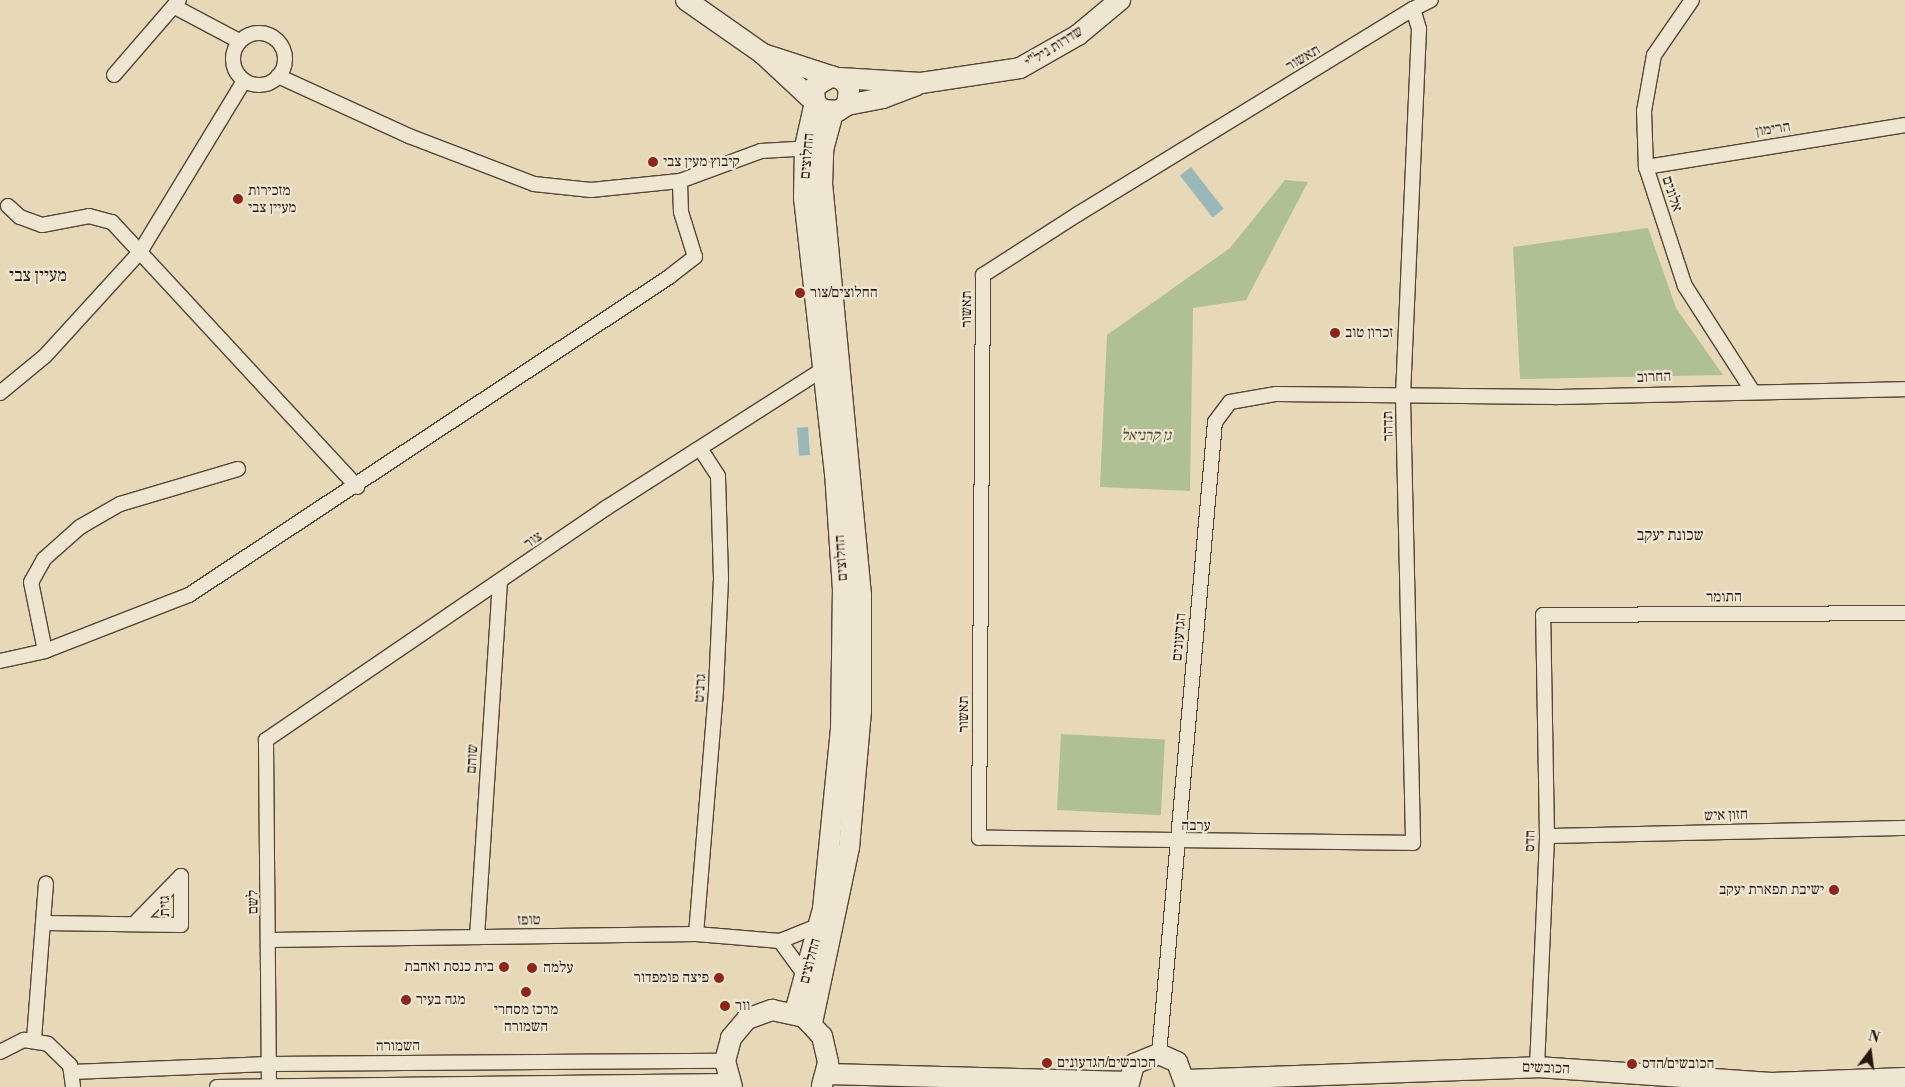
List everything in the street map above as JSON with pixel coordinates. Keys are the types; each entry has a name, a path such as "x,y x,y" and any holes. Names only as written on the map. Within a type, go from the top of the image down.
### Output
{"street":[{"name":"שדרות ניל\"י","path":"686,0 763,54 815,102 840,108 883,98 921,83"},
{"name":"שדרות ניל\"י","path":"763,54 836,77 921,83 1020,68 1078,35 1120,0"},
{"name":"תאשור","path":"979,838 983,276 1413,9 1431,0"},
{"name":"אלונים","path":"1692,0 1654,55 1644,111 1646,167 1684,286 1751,389"},
{"path":"114,75 177,3 239,41"},
{"name":"תדהר","path":"1413,9 1419,29 1403,398 1413,843"},
{"path":"261,33 276,39 285,61 278,76 259,85 244,81 234,66 239,41 261,33"},
{"path":"278,76 409,136 534,184 591,190 680,181 761,151 814,148"},
{"path":"836,77 849,89 840,108"},
{"name":"החלוצים","path":"803,1018 807,978 820,925 834,824 844,659 835,474 808,252 814,148 814,86 836,77"},
{"path":"0,393 45,356 140,252 244,81"},
{"name":"החלוצים","path":"803,1018 849,848 861,711 861,595 825,227 814,148 840,108"},
{"name":"הרימון","path":"1646,167 1905,125"},
{"path":"0,661 45,651 189,595 357,487 695,257 680,212 680,181"},
{"path":"8,206 20,217 42,225 89,216 102,218 128,234 140,252 357,487"},
{"name":"צור","path":"266,740 700,448 822,370"},
{"name":"החרוב","path":"1403,398 1751,389 1905,389"},
{"name":"הגדעונים","path":"1159,1054 1176,842 1215,422 1230,402 1276,394 1403,398"},
{"name":"גרניט","path":"696,934 721,578 718,476 700,448"},
{"path":"45,651 31,582 44,559 80,527 120,504 238,470"},
{"name":"שוהם","path":"477,936 500,583"},
{"name":"התומר","path":"1543,615 1905,613"},
{"name":"הדס","path":"1537,1067 1547,836 1543,615"},
{"name":"לשם","path":"266,740 272,936 269,1086"},
{"name":"חזון איש","path":"1547,836 1905,828"},
{"name":"ערבה","path":"979,838 1176,842 1413,843"},
{"path":"34,1039 46,883"},
{"path":"44,923 134,924"},
{"name":"טופז","path":"272,936 696,934 780,941 808,934 820,925"},
{"path":"780,941 807,978"},
{"path":"217,1087 469,1084 731,1084 725,1061 730,1038 747,1019 772,1010 803,1018 828,1049 825,1081 1128,1084 1134,1064 1159,1054 1177,1062 1186,1083"},
{"path":"0,1052 14,1043 34,1039 61,1052 72,1072 73,1087"},
{"path":"468,1061 469,1084"},
{"name":"השמורה","path":"72,1072 269,1064 468,1061 725,1061"},
{"name":"הכובשים","path":"1186,1083 1537,1067 1771,1085 1905,1078"}],"green space":[{"name":"גן קרניאל","path":"1285,180 1308,182 1246,300 1193,308 1190,491 1100,487 1107,335 1230,248"},
{"path":"1648,228 1676,308 1723,375 1520,379 1513,247"},
{"path":"1061,734 1165,739 1161,815 1057,810"}],"water":[{"path":"1191,167 1224,209 1213,217 1180,176"},
{"path":"808,427 810,455 799,456 797,428"}],"place":[{"name":"קיבוץ מעין צבי","path":"653,162"},
{"name":"מזכירות מעיין צבי","path":"238,199"},
{"name":"החלוצים/צור","path":"800,293"},
{"name":"זכרון טוב","path":"1335,333"},
{"name":"ישיבת תפארת יעקב","path":"1834,890"},
{"name":"בית כנסת ואהבת","path":"504,967"},
{"name":"עלמה","path":"532,968"},
{"name":"פיצה פומפדור","path":"719,978"},
{"name":"מרכז מסחרי השמורה","path":"526,992"},
{"name":"מגה בעיר","path":"406,1000"},
{"name":"וור","path":"725,1006"},
{"name":"הכובשים/הגדעונים","path":"1047,1063"},
{"name":"הכובשים/הדס","path":"1632,1064"}],"district":[{"name":"מעיין צבי","path":"38,276"},
{"name":"שכונת יעקב","path":"1670,535"}]}
